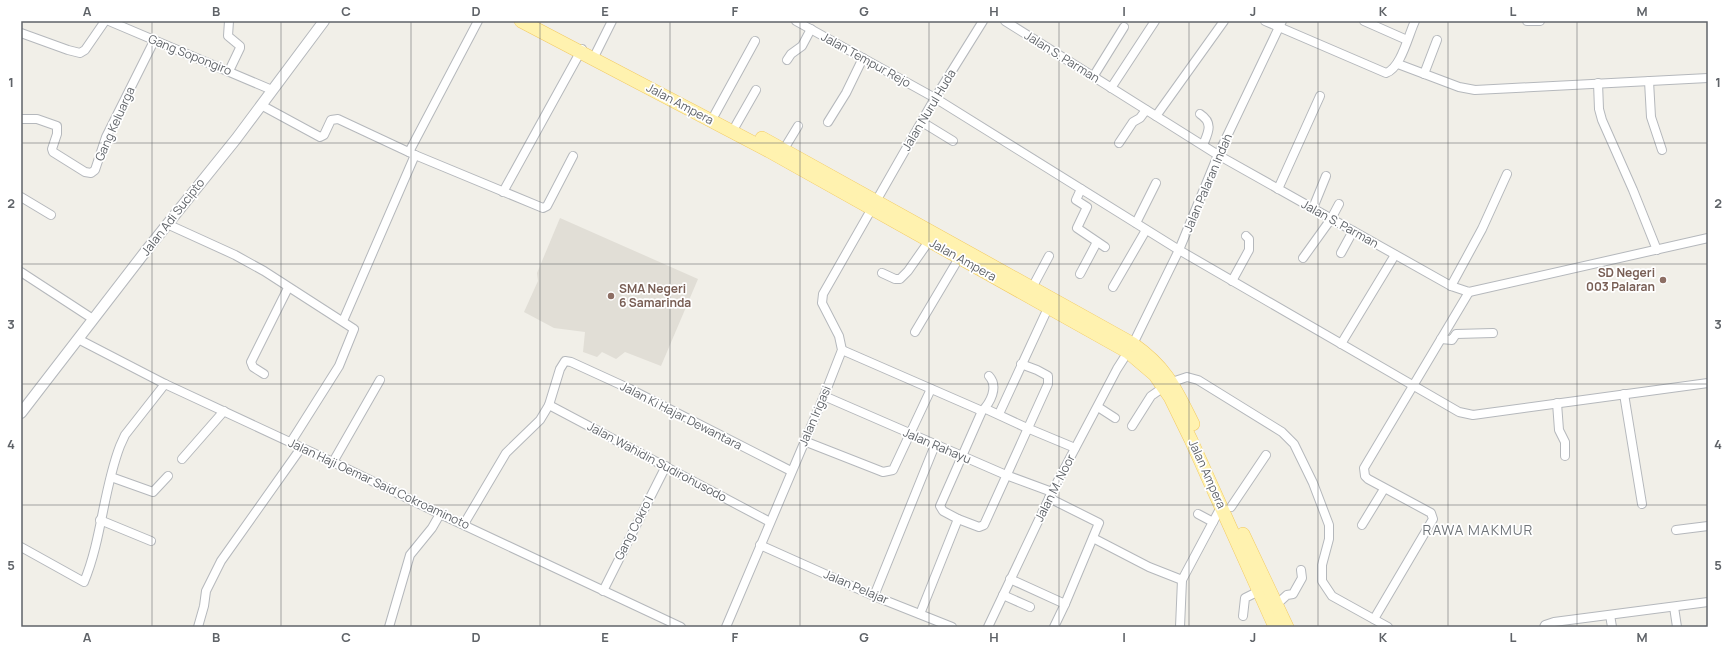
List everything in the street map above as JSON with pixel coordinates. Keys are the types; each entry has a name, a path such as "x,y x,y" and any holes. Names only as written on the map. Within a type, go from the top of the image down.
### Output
{"main road":[{"name":"Jalan Ampera","path":"521,21 715,114 784,149 929,241 1048,308 1131,348"},
{"name":"Jalan Ampera","path":"534,21 581,49"},
{"name":"Jalan Ampera","path":"595,56 769,151 1032,288 1163,369 1168,385 1211,460 1226,507 1258,577 1276,605 1287,627"},
{"name":"Jalan Ampera","path":"1258,577 1259,591 1275,627"}],"street":[{"path":"21,33 80,53 85,50 105,21"},
{"name":"Gang Sopongiro","path":"109,21 272,90"},
{"path":"229,71 240,48 240,46 228,36 230,21"},
{"name":"Jalan Adi Sucipto","path":"22,411 261,105 324,21"},
{"path":"343,321 412,153 478,21"},
{"path":"595,56 612,21"},
{"name":"Jalan Tempur Rejo","path":"796,21 935,98 1179,250 1459,412 1468,414 1708,383"},
{"name":"Jalan Nurul Huda","path":"874,205 935,98 984,21"},
{"name":"Jalan S. Parman","path":"1006,21 1018,25 1111,88 1218,155 1451,286 1469,292"},
{"path":"1111,88 1155,21"},
{"path":"1265,21 1280,24 1386,74 1392,71 1398,64 1415,21"},
{"path":"1364,21 1407,40"},
{"path":"1527,21 1540,21"},
{"path":"1156,116 1219,22"},
{"name":"Jalan Palaran Indah","path":"1131,348 1179,250 1218,155 1280,24"},
{"path":"1093,76 1124,28"},
{"path":"787,60 791,54 802,46 812,29"},
{"path":"1424,74 1437,40"},
{"name":"Gang Keluarga","path":"21,119 37,120 57,126 57,134 52,151 85,172 92,173 95,170 106,137 154,41"},
{"path":"715,114 755,41"},
{"path":"503,192 581,49"},
{"path":"828,122 846,93 863,58"},
{"path":"1398,64 1458,87 1475,90 1708,78"},
{"path":"1649,81 1651,117 1662,150"},
{"path":"1598,83 1600,114 1657,250"},
{"path":"736,125 756,90"},
{"path":"1278,189 1320,96"},
{"path":"261,105 320,137 324,135 331,120 338,119 412,153 541,207 545,207 573,156"},
{"path":"1119,143 1133,122 1140,118 1146,110"},
{"path":"1200,114 1209,122 1210,127 1202,145"},
{"path":"922,122 953,142"},
{"path":"784,149 798,126"},
{"path":"1451,286 1482,229 1507,174"},
{"path":"1313,208 1326,176"},
{"path":"1136,223 1156,183"},
{"path":"1080,189 1076,200 1087,208"},
{"path":"21,197 51,216"},
{"path":"1094,197 1077,228 1105,247"},
{"path":"1303,258 1331,219 1339,204"},
{"path":"874,205 826,287 822,299 824,308 839,336 842,350 931,390 984,410 999,414 1027,428 1075,448"},
{"path":"167,224 235,255 264,271 288,288 343,321 354,330 344,356 291,442"},
{"path":"1113,287 1146,230"},
{"path":"1341,252 1353,231"},
{"path":"1232,281 1249,250 1249,239 1246,236"},
{"path":"1374,619 1433,519 1430,513 1368,479 1364,476 1364,468 1469,292 1708,238"},
{"path":"882,273 900,280 929,241"},
{"path":"1080,274 1097,242"},
{"path":"1341,344 1395,255"},
{"path":"1032,288 1049,256"},
{"path":"915,332 959,258"},
{"path":"21,272 93,319"},
{"path":"264,374 253,367 251,362 288,288"},
{"path":"999,414 1048,308"},
{"path":"1441,339 1452,340 1456,334 1493,333"},
{"name":"Jalan Haji Oemar Said Cokroaminoto","path":"78,339 165,384 291,442 681,627"},
{"name":"Jalan M. Noor","path":"988,627 1050,495 1117,369 1131,348"},
{"name":"Jalan Irigasi","path":"726,627 760,545 767,521 824,396 842,350"},
{"name":"Jalan Ki Hajar Dewantara","path":"549,405 563,363 565,361 571,362 630,389 791,471"},
{"path":"989,376 993,380 994,386 961,456 940,506 943,511 979,527 983,526 1049,381 1048,376 1042,372 1021,364"},
{"path":"1132,426 1151,396 1168,385 1187,376 1198,380 1282,432 1294,444 1313,483 1328,525 1329,539 1322,565 1322,581 1332,596 1388,627"},
{"path":"333,462 380,380"},
{"path":"21,547 84,582 92,561 115,458 125,435 165,384"},
{"path":"804,441 883,472 889,472 893,470 931,390"},
{"path":"1624,394 1642,504"},
{"name":"Jalan Rahayu","path":"824,396 1050,495 1098,521 1099,525 1093,538"},
{"path":"1557,403 1559,430 1565,442 1565,456"},
{"path":"464,524 506,453 535,427 549,405"},
{"name":"Jalan Wahidin Sudirohusodo","path":"549,405 767,521"},
{"path":"1098,407 1115,418"},
{"path":"182,460 224,412"},
{"path":"874,596 921,476 936,445"},
{"path":"198,627 204,606 206,591 221,561 301,448"},
{"path":"1180,627 1182,580 1213,522 1266,455"},
{"name":"Gang Cokro I","path":"603,591 666,466"},
{"path":"111,477 153,492 168,476"},
{"path":"1362,525 1384,489"},
{"path":"388,627 410,555 432,528 440,514"},
{"path":"1198,514 1213,522"},
{"path":"920,614 958,518"},
{"path":"100,520 151,541"},
{"path":"1676,530 1708,526"},
{"path":"1054,627 1066,604 1093,538 1155,569 1182,580"},
{"name":"Jalan Pelajar","path":"760,545 874,596 952,627"},
{"path":"1276,605 1287,595 1293,594 1302,578 1301,570"},
{"path":"1010,579 1066,604"},
{"path":"1243,616 1245,598 1259,591"},
{"path":"1002,595 1030,607"},
{"path":"1544,627 1545,625 1554,622 1574,623 1610,615 1708,602"},
{"path":"1674,607 1677,627"},
{"path":"1610,615 1612,627"}],"shaded area":[{"name":"SMA Negeri 6 Samarinda","path":"560,218 698,279 661,366 625,352 616,359 602,352 597,357 583,352 585,332 554,328 524,312 538,281 537,273"}],"place":[{"name":"SD Negeri 003 Palaran","path":"1663,280"},
{"name":"SMA Negeri 6 Samarinda","path":"611,296"}],"district":[{"name":"RAWA MAKMUR","path":"1478,530"}]}
